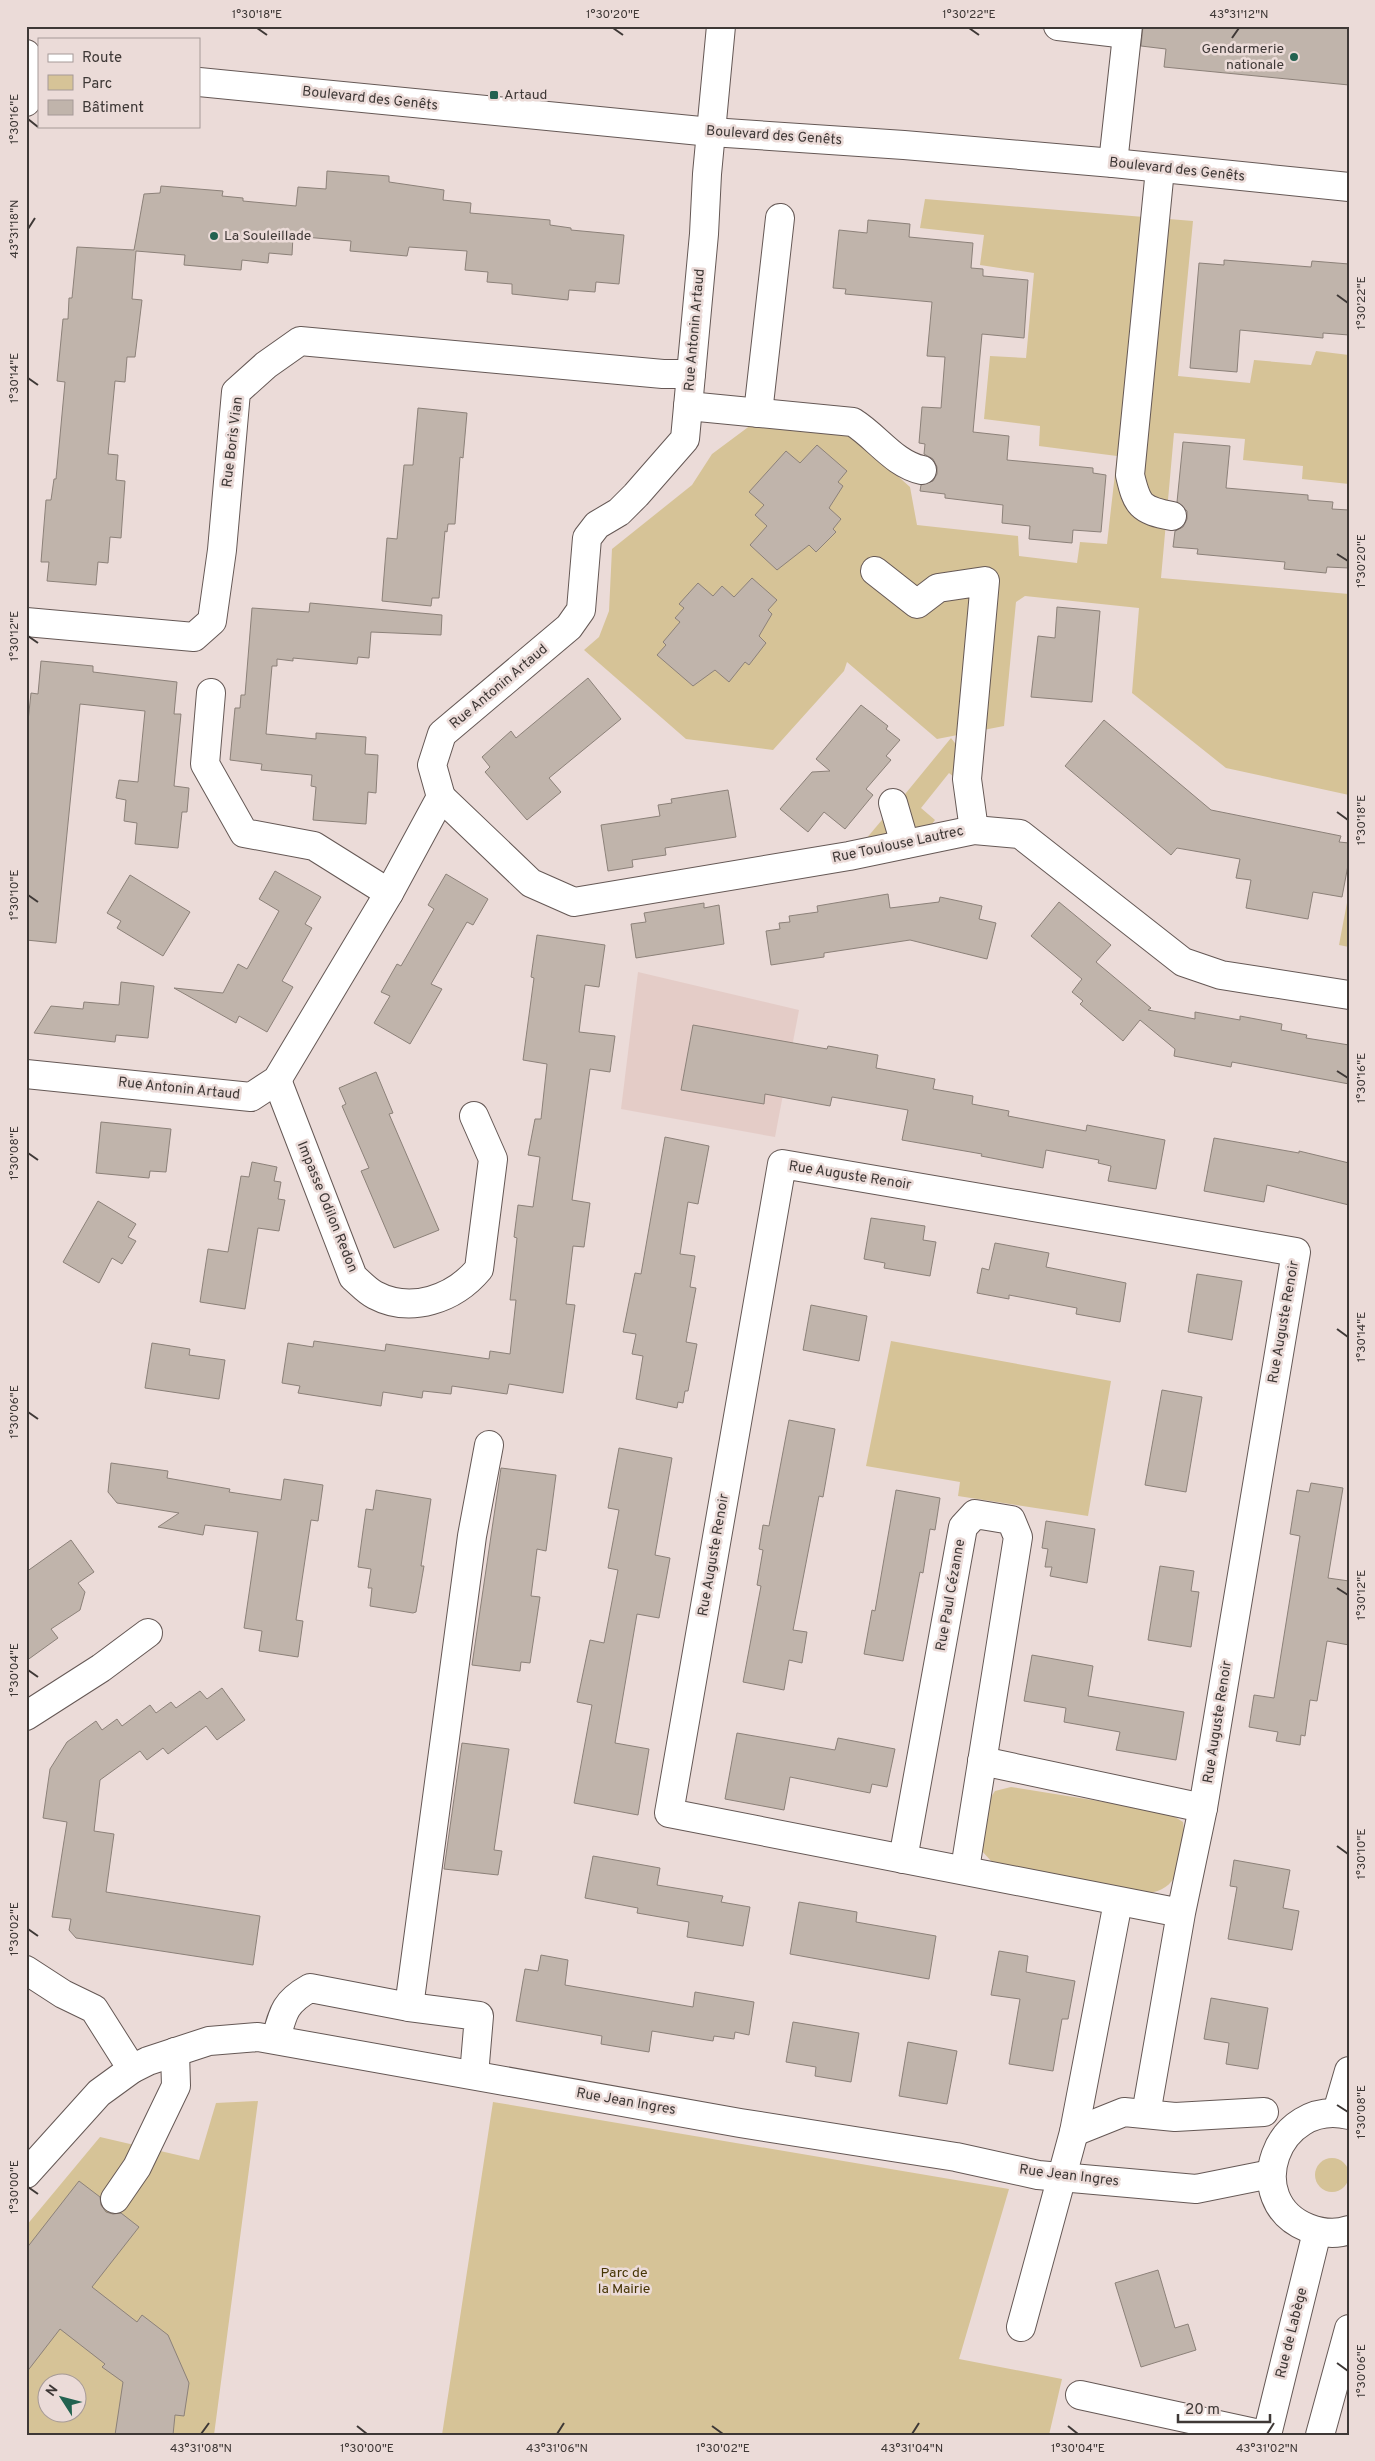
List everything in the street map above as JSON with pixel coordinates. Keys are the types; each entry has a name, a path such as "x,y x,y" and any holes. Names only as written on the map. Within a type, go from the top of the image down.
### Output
{"street":[{"name":"Rue Antonin Artaud","path":"26,1074 251,1097 277,1080 389,893 441,797 432,765 442,734 569,627 581,610 587,538 597,526 619,512 636,495 685,439 721,26"},
{"path":"1058,26 1127,30 1113,163"},
{"path":"26,102 35,86 34,65"},
{"name":"Boulevard des Genêts","path":"200,82 711,132 914,146 1113,163 1349,187"},
{"path":"1160,169 1130,474 1136,498 1151,512 1172,516"},
{"path":"758,413 780,218"},
{"name":"Rue Boris Vian","path":"26,622 194,636 212,621 222,550 236,392 266,365 300,341 399,348 663,374 691,374"},
{"path":"688,406 853,422 869,432 908,467 922,470"},
{"path":"875,571 917,604 938,588 985,581 967,779 974,830"},
{"path":"211,692 205,764 244,833 314,846 389,893"},
{"name":"Rue Toulouse Lautrec","path":"441,797 531,882 574,902 849,856 974,830 1020,834 1183,962 1221,975 1349,996"},
{"path":"893,803 905,844"},
{"name":"Impasse Odilon Redon","path":"277,1080 353,1277 374,1294 394,1302 428,1303 468,1283 479,1269 493,1160 474,1116"},
{"name":"Rue Auguste Renoir","path":"1146,2114 1182,1913 1204,1808 1296,1252 782,1164 669,1813 1182,1913"},
{"path":"409,2007 472,1536 489,1445"},
{"name":"Rue Paul Cézanne","path":"903,1859 963,1527 975,1514 1011,1520 1018,1537 965,1870"},
{"path":"26,1716 101,1668 148,1633"},
{"path":"982,1761 1204,1808"},
{"path":"1021,2328 1074,2132 1118,1902"},
{"path":"26,1970 63,1994 94,2009 132,2070"},
{"path":"276,2039 283,2011 296,1996 310,1988 409,2007 479,2016 474,2075"},
{"name":"Rue Jean Ingres","path":"26,2174 99,2093 132,2070 148,2061 209,2041 258,2037 1062,2177 1196,2189 1271,2174"},
{"path":"115,2199 137,2168 176,2086 175,2052"},
{"path":"1349,2071 1343,2114 1317,2114 1299,2122 1284,2136 1274,2154 1271,2174 1274,2190 1280,2204 1296,2221 1317,2232 1339,2233 1349,2230"},
{"path":"1074,2132 1124,2112 1175,2117 1264,2112"},
{"name":"Rue de Labège","path":"1266,2435 1317,2232"},
{"path":"1320,2435 1349,2329"},
{"path":"1080,2395 1266,2435"}],"shaded area":[{"path":"638,972 799,1010 775,1137 621,1109"}],"green space":[{"path":"925,199 1193,221 1178,376 1250,383 1254,360 1311,365 1316,351 1349,355 1349,484 1302,479 1303,466 1243,460 1245,439 1174,433 1161,578 1349,594 1349,795 1226,768 1132,693 1139,608 1025,596 1016,602 1004,726 937,739 847,662 844,671 773,750 686,739 584,650 599,637 609,611 612,549 692,485 712,454 751,425 848,432 910,487 917,525 1018,536 1019,556 1077,563 1080,542 1107,544 1117,456 1039,446 1040,426 984,419 990,356 1026,358 1034,273 980,265 984,235 920,228"},
{"path":"951,738 966,757 964,785 949,773 921,808 935,820 923,836 908,840 897,804"},
{"path":"892,808 902,842 855,852"},
{"path":"1349,892 1349,947 1339,945"},
{"path":"891,1341 1111,1381 1088,1516 958,1496 960,1482 866,1466"},
{"path":"1011,1787 1167,1812 1183,1822 1183,1856 1175,1877 1168,1885 1148,1893 992,1862 981,1850 985,1806 995,1791"},
{"path":"258,2101 214,2435 26,2435 26,2226 100,2137 199,2160 216,2103"},
{"name":"Parc de la Mairie","path":"493,2102 1009,2189 959,2359 1062,2379 1049,2435 442,2435"},
{"path":"1332,2158 1344,2163 1349,2175 1344,2187 1332,2192 1320,2187 1315,2175 1320,2163"}],"building":[{"path":"1143,26 1349,26 1349,85 1164,67 1166,49 1141,46"},
{"path":"327,171 389,176 389,182 444,190 443,200 471,203 470,213 550,220 550,225 571,228 571,230 624,235 619,284 596,282 595,292 569,290 568,300 512,294 512,284 487,282 488,272 465,270 467,251 409,247 407,256 350,251 351,241 293,236 292,255 269,253 268,263 242,260 241,270 184,265 185,255 136,251 132,299 142,300 135,357 127,357 125,382 115,381 108,454 118,455 116,480 125,481 121,538 110,537 108,563 98,562 96,585 47,581 49,562 41,562 46,500 51,500 54,479 56,479 65,382 57,381 63,319 68,319 69,298 72,298 77,247 134,250 144,194 160,193 161,186 223,191 222,196 243,198 243,201 296,206 298,187 326,189"},
{"path":"868,220 910,224 909,237 973,243 971,268 983,269 983,276 1028,280 1024,338 982,334 973,432 1009,436 1007,460 1093,468 1093,473 1106,475 1101,532 1073,530 1072,543 1029,539 1030,526 1002,523 1003,505 945,498 945,494 920,491 921,485 933,481 937,474 937,467 933,459 924,454 925,444 919,443 922,407 941,408 945,357 927,356 932,302 845,294 846,289 833,288 839,230 867,233"},
{"path":"1224,260 1311,267 1312,261 1349,264 1349,335 1323,333 1323,338 1240,330 1237,372 1190,368 1199,263 1224,265"},
{"path":"418,408 467,413 463,458 460,457 455,524 448,524 447,532 445,531 439,598 432,598 431,606 382,601 387,538 397,539 404,465 413,465"},
{"path":"1183,442 1230,446 1226,488 1308,495 1308,500 1333,502 1332,509 1349,510 1349,568 1327,567 1326,573 1284,569 1285,562 1197,554 1198,549 1173,547 1175,531 1183,527 1187,519 1187,511 1177,502"},
{"path":"817,445 847,471 838,482 843,486 829,508 841,519 833,529 836,532 816,552 809,545 777,570 750,545 767,526 755,515 764,505 749,492 786,451 800,463"},
{"path":"752,578 777,600 768,610 772,614 759,636 766,643 749,665 745,662 729,682 715,670 693,686 657,655 666,645 663,642 680,622 675,618 684,608 679,604 698,583 713,596 722,586 734,597"},
{"path":"310,603 442,615 441,635 371,632 369,658 358,657 357,664 293,658 293,661 277,659 277,666 272,666 266,734 316,739 316,733 366,737 365,754 378,755 376,793 368,792 366,824 313,820 316,787 311,786 312,775 261,770 262,764 230,760 235,708 240,708 241,695 245,695 252,608 309,612"},
{"path":"1057,607 1100,611 1092,702 1031,697 1038,636 1055,638"},
{"path":"41,661 93,666 93,672 177,682 174,714 181,714 174,786 189,788 187,812 182,812 178,848 135,844 137,823 124,821 126,800 116,798 119,780 138,782 145,711 80,704 56,943 26,940 26,740 31,693 38,694"},
{"path":"588,678 621,719 549,778 561,792 527,820 485,772 490,767 482,757 511,731 516,738"},
{"path":"861,705 888,726 886,729 900,740 886,756 891,760 866,789 873,795 845,829 824,812 808,832 780,809 812,772 830,771 816,759"},
{"path":"1104,720 1211,810 1341,836 1339,842 1349,843 1349,860 1342,897 1313,892 1308,919 1246,908 1251,880 1236,878 1240,859 1177,848 1171,855 1065,766"},
{"path":"728,790 736,837 665,848 666,855 632,860 633,867 608,871 601,825 660,816 658,805 672,803 671,799"},
{"path":"275,871 321,897 305,924 312,928 282,981 293,987 267,1032 239,1016 236,1023 174,988 223,993 238,964 247,969 279,911 259,899"},
{"path":"446,874 488,899 473,925 467,922 431,984 442,989 410,1044 374,1023 390,996 381,992 397,964 401,966 434,909 428,905"},
{"path":"130,875 190,912 163,956 117,928 121,921 107,913"},
{"path":"888,894 890,908 939,902 940,897 982,906 979,919 996,923 987,959 910,940 824,953 824,957 771,965 766,931 780,929 779,923 790,922 789,916 818,912 817,906"},
{"path":"1059,902 1111,945 1096,962 1151,1008 1148,1010 1195,1019 1195,1012 1240,1020 1240,1016 1282,1024 1281,1030 1307,1035 1306,1038 1349,1045 1349,1084 1232,1062 1231,1067 1174,1056 1175,1049 1140,1020 1123,1041 1080,1004 1083,1001 1072,992 1082,979 1031,936"},
{"path":"704,903 704,908 719,905 724,944 636,958 631,924 646,922 644,913"},
{"path":"537,935 605,945 599,987 585,985 579,1032 615,1036 610,1072 590,1069 572,1200 590,1203 584,1247 573,1246 566,1304 575,1305 563,1393 509,1384 507,1394 452,1386 451,1394 423,1391 422,1398 383,1392 381,1406 298,1393 300,1386 282,1383 288,1343 313,1347 314,1341 385,1351 386,1344 489,1359 490,1351 510,1354 516,1300 510,1300 517,1238 514,1237 518,1205 533,1207 540,1157 528,1155 535,1119 541,1119 547,1064 523,1060 534,978 531,977"},
{"path":"121,982 154,986 148,1038 116,1035 115,1042 34,1033 51,1006 83,1009 84,1002 119,1005"},
{"path":"693,1025 827,1049 828,1046 878,1055 876,1068 935,1079 933,1089 973,1096 972,1104 1009,1111 1008,1116 1086,1131 1087,1125 1165,1140 1156,1189 1108,1181 1111,1166 1098,1163 1099,1160 1046,1150 1043,1168 981,1156 982,1154 902,1140 908,1110 832,1097 830,1106 765,1094 764,1104 681,1090"},
{"path":"376,1072 393,1113 389,1114 439,1230 394,1248 361,1171 369,1168 342,1106 346,1104 339,1088"},
{"path":"101,1122 171,1129 166,1172 150,1171 149,1178 96,1173"},
{"path":"665,1137 709,1146 698,1204 688,1202 680,1254 695,1256 690,1287 696,1288 686,1342 697,1344 688,1391 685,1391 683,1403 678,1402 677,1408 636,1399 643,1356 632,1354 636,1334 623,1332 635,1273 641,1274"},
{"path":"1214,1138 1299,1153 1299,1151 1349,1163 1349,1205 1267,1185 1264,1202 1204,1191"},
{"path":"252,1162 277,1167 274,1181 281,1182 278,1199 285,1200 279,1231 258,1228 245,1309 200,1302 208,1249 228,1252 241,1176 249,1177"},
{"path":"98,1201 136,1224 128,1237 136,1241 122,1264 112,1258 99,1283 63,1262"},
{"path":"871,1218 925,1226 923,1240 936,1242 930,1276 884,1268 885,1263 864,1259"},
{"path":"995,1243 1049,1253 1046,1267 1126,1283 1120,1322 1076,1314 1077,1308 1009,1295 1009,1299 977,1293 982,1268 989,1270"},
{"path":"1197,1274 1242,1281 1232,1340 1188,1332"},
{"path":"811,1305 867,1316 859,1361 803,1350"},
{"path":"152,1343 190,1349 189,1355 225,1360 219,1399 145,1388"},
{"path":"1162,1390 1202,1397 1186,1492 1145,1485"},
{"path":"789,1420 835,1429 823,1497 819,1496 793,1630 807,1632 802,1663 789,1660 784,1690 743,1682 761,1586 757,1585 763,1550 759,1549 763,1525 769,1526"},
{"path":"619,1448 672,1458 655,1555 670,1558 659,1618 637,1614 615,1743 649,1749 638,1815 574,1803 592,1705 577,1702 590,1640 604,1643 618,1570 608,1568 619,1510 608,1508"},
{"path":"111,1463 168,1471 167,1478 230,1489 229,1492 281,1500 284,1479 323,1485 318,1521 311,1520 296,1620 303,1621 298,1657 259,1651 262,1631 244,1628 258,1532 205,1525 203,1535 158,1527 179,1513 117,1503 108,1492"},
{"path":"501,1468 556,1475 546,1551 537,1549 531,1596 540,1597 530,1663 521,1662 520,1671 472,1665"},
{"path":"1311,1483 1343,1488 1328,1578 1349,1581 1349,1645 1327,1641 1317,1701 1310,1700 1305,1736 1301,1735 1300,1745 1276,1741 1278,1732 1249,1727 1254,1695 1274,1698 1300,1536 1290,1534 1297,1490 1309,1492"},
{"path":"376,1490 431,1499 421,1566 424,1566 416,1612 413,1613 370,1606 372,1588 368,1588 371,1569 358,1567 366,1509 373,1510"},
{"path":"896,1490 940,1498 935,1530 930,1529 923,1573 920,1572 903,1661 864,1654 872,1610 875,1611"},
{"path":"1046,1521 1095,1529 1087,1583 1050,1576 1052,1567 1045,1567 1048,1549 1042,1548"},
{"path":"71,1540 94,1572 78,1583 85,1592 80,1610 51,1629 58,1638 26,1661 26,1572"},
{"path":"1160,1566 1194,1571 1191,1591 1199,1592 1191,1647 1148,1640"},
{"path":"1032,1655 1093,1666 1088,1696 1184,1712 1176,1760 1116,1750 1120,1732 1064,1722 1066,1708 1024,1701"},
{"path":"222,1688 245,1720 217,1740 206,1726 168,1754 163,1748 147,1760 140,1751 100,1780 94,1831 114,1834 106,1892 260,1916 253,1965 76,1938 69,1930 71,1919 52,1917 67,1822 43,1818 50,1769 67,1742 96,1721 102,1730 117,1719 122,1726 150,1705 156,1713 171,1702 176,1708 200,1691 207,1699"},
{"path":"737,1733 835,1750 838,1738 895,1749 887,1787 872,1784 870,1793 790,1777 784,1810 725,1799"},
{"path":"462,1743 509,1749 494,1850 502,1851 498,1875 444,1869"},
{"path":"593,1856 660,1868 657,1885 723,1896 721,1902 750,1907 743,1946 687,1937 689,1922 637,1913 638,1908 585,1898"},
{"path":"1234,1860 1290,1870 1283,1908 1299,1911 1292,1950 1228,1939 1237,1887 1230,1886"},
{"path":"799,1902 857,1912 856,1922 936,1936 929,1979 790,1954"},
{"path":"999,1951 1028,1956 1026,1972 1075,1981 1068,2019 1062,2019 1053,2071 1009,2064 1020,1999 991,1995"},
{"path":"541,1955 568,1960 565,1985 693,2007 695,1992 754,2002 749,2035 735,2032 734,2039 714,2036 713,2041 652,2031 649,2052 601,2044 602,2036 516,2021 525,1969 538,1971"},
{"path":"1211,1998 1268,2008 1258,2069 1226,2064 1229,2043 1204,2039"},
{"path":"793,2022 859,2033 851,2082 815,2076 816,2067 786,2062"},
{"path":"908,2042 957,2051 947,2104 899,2096"},
{"path":"79,2181 100,2197 101,2205 106,2212 113,2214 121,2213 139,2227 92,2287 137,2322 142,2315 168,2335 189,2383 184,2416 175,2415 173,2435 115,2435 123,2382 102,2367 105,2364 60,2329 26,2373 26,2249"},
{"path":"1158,2270 1175,2328 1188,2324 1196,2350 1141,2367 1115,2283"}],"place":[{"name":"Gendarmerie nationale","path":"1294,57"},
{"name":"Artaud","path":"494,95"},
{"name":"La Souleillade","path":"214,236"}]}
